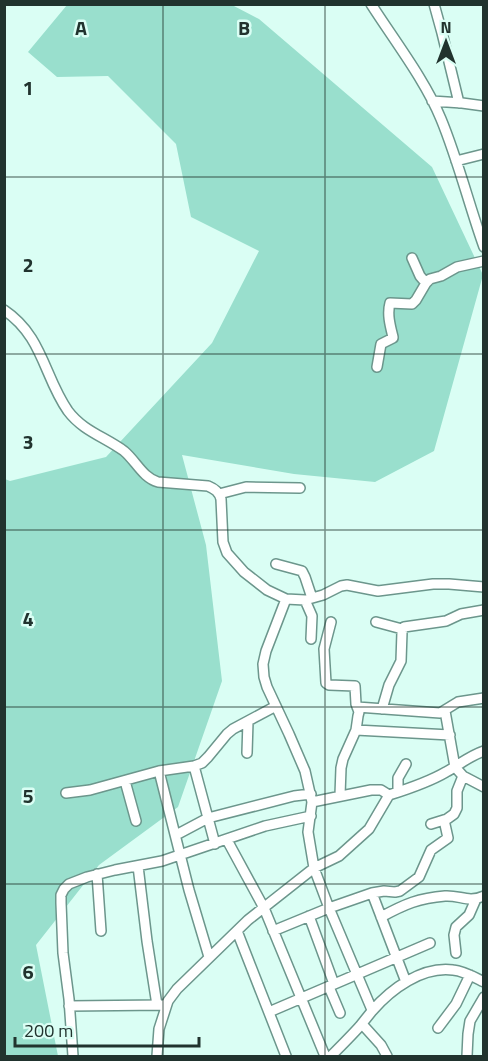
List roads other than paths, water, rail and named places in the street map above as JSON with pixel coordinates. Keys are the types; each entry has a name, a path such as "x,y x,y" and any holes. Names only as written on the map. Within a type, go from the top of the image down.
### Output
{"street":[{"path":"371,4 428,92 441,119 483,247"},
{"path":"434,4 459,103"},
{"path":"432,101 483,106"},
{"path":"456,161 483,154"},
{"path":"412,258 420,276 426,283"},
{"path":"377,367 380,345 393,338 389,322 389,304 393,302 412,304 430,279 457,267 483,261"},
{"path":"4,310 21,324 33,339 42,355 57,394 77,422 123,450 153,481 208,486 215,489 221,499 223,542 227,553 244,572 267,590 286,599 309,599 347,585 378,591 433,584 483,587"},
{"path":"219,494 246,487 300,488"},
{"path":"276,564 302,572 306,577 312,616 311,639"},
{"path":"286,599 263,664 267,687 305,771 311,798 308,832 314,868 372,1010"},
{"path":"376,622 402,629 446,621 461,614 483,610"},
{"path":"331,622 324,649 326,683 355,686 359,713 356,729 343,759 340,795"},
{"path":"382,709 389,685 401,661 402,629"},
{"path":"357,707 440,713 458,702 483,698"},
{"path":"66,793 90,790 159,771 202,763 233,729 276,706"},
{"path":"445,711 455,766 463,776 483,787"},
{"path":"247,753 248,721"},
{"path":"356,729 450,735"},
{"path":"176,835 208,818 294,796 311,798 371,790 394,794 445,773 483,751"},
{"path":"69,1006 162,1005 209,957 264,908 314,868 339,856 369,829 394,794 398,778 406,764"},
{"path":"194,766 215,844"},
{"path":"159,771 189,890 209,957"},
{"path":"431,824 451,817 456,811 457,791 463,776"},
{"path":"125,781 136,821"},
{"path":"73,1056 63,953 61,895 64,889 69,884 97,874 181,856 265,826 311,816"},
{"path":"273,931 372,893 398,892 419,877 432,848 448,838 444,819"},
{"path":"227,840 264,908 300,998 331,1056 362,1024 372,1010 406,982 427,972 441,969 460,971 483,980"},
{"path":"138,866 147,941 162,1005 157,1056"},
{"path":"97,874 101,931"},
{"path":"372,893 406,982"},
{"path":"381,916 420,899 446,896 469,900 480,897"},
{"path":"456,953 454,935 456,927 469,915 480,897"},
{"path":"309,916 340,1013"},
{"path":"237,931 286,1056"},
{"path":"269,1012 430,943"},
{"path":"438,1028 456,1004 470,975"},
{"path":"467,1056 470,1021 483,997"},
{"path":"362,1024 381,1045 387,1056"}]}
